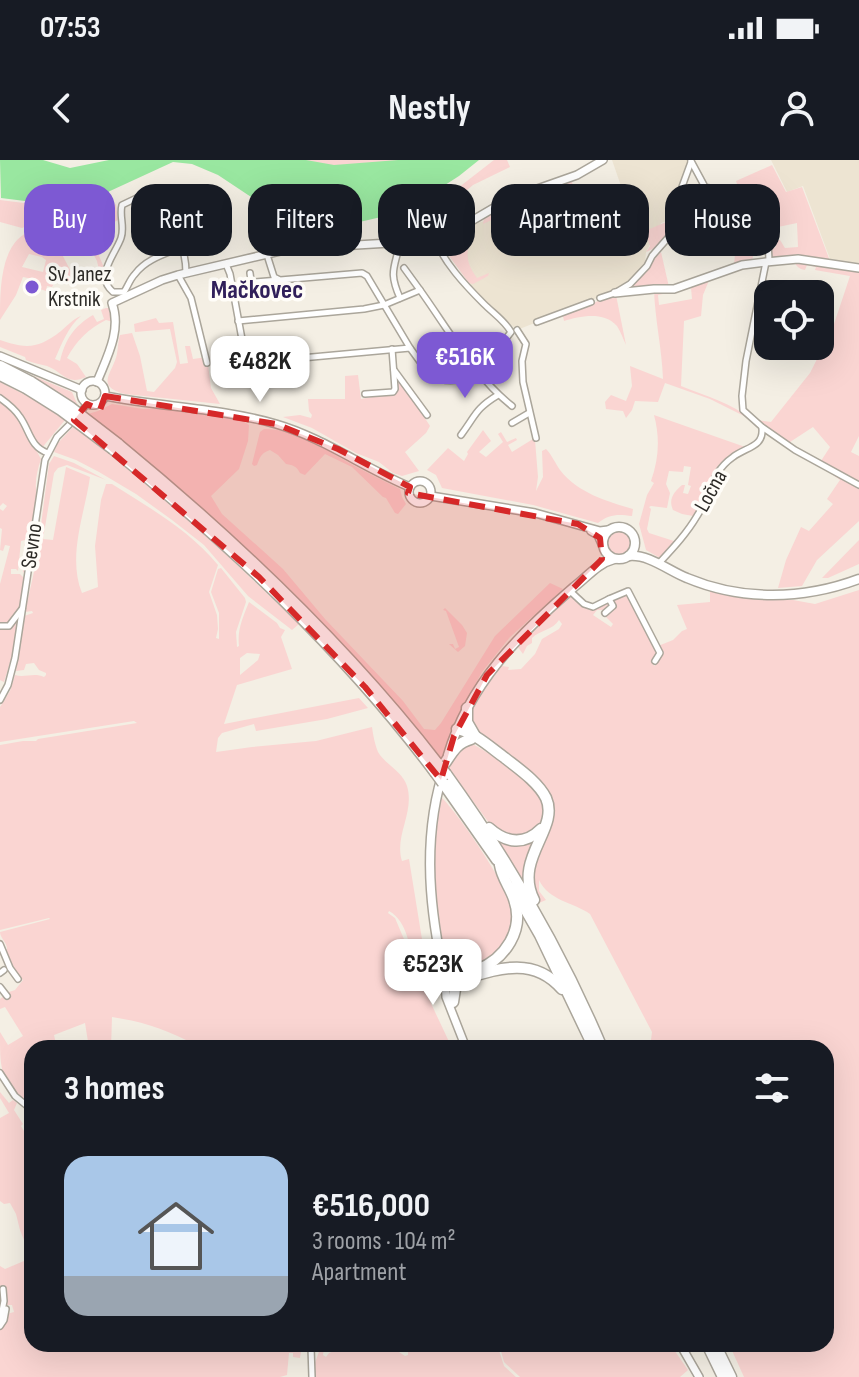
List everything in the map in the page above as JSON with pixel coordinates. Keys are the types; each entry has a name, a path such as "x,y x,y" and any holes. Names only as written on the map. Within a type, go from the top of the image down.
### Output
{"highway":[{"path":"0,366 70,407 116,446 285,602 442,771 471,809 540,921 575,986 599,1040"},
{"path":"0,375 28,385"},
{"path":"467,708 468,725 478,741"},
{"path":"457,729 515,766 546,797 545,829 533,852 528,872 528,883 540,911 540,921"},
{"path":"442,771 456,746 463,741 478,741"},
{"path":"442,771 540,935 591,1040"},
{"path":"471,809 497,835 517,842 535,835 546,820"},
{"path":"445,980 453,982 486,966 506,950 516,924 516,904 500,865"},
{"path":"440,958 462,976 511,967 535,969 556,982 582,1019"},
{"path":"453,1002 462,976"},
{"path":"711,1352 723,1377"},
{"path":"719,1352 731,1377"}],"main road":[{"path":"475,219 509,199 577,175 603,160"},
{"path":"97,382 115,335 116,318 112,303 182,274 226,264 304,247 378,244"},
{"path":"615,293 674,289 742,265 768,262 798,259 859,268"},
{"path":"0,356 82,390"},
{"path":"97,382 103,386 105,396 98,405 87,404 81,397 82,390 87,383 97,382"},
{"path":"105,396 219,411 276,424 321,441 410,487"},
{"path":"419,480 426,482 431,488 431,496 426,502 415,502 409,494 410,487 419,480"},
{"path":"431,496 535,513 600,531 618,526 628,529 642,554 702,584 719,589 761,595 807,593 859,579"},
{"path":"578,524 598,535 606,553 614,559"},
{"path":"600,565 603,539 608,530"},
{"path":"629,556 635,542"},
{"path":"458,1026 433,921 430,855 437,790 457,729 487,675 517,639 600,565 629,556 659,562"},
{"path":"445,980 446,997 463,1040"},
{"path":"685,1352 699,1377"}],"street":[{"path":"691,161 705,187 736,190 747,195 757,204 766,224 768,262 746,361 743,410 762,427 816,463 859,485"},
{"path":"600,298 615,293 638,276 674,231 679,195 691,161"},
{"path":"131,201 122,205 122,236 110,259 105,283 113,292 124,292 134,274 160,256"},
{"path":"182,256 182,274 207,363"},
{"path":"396,256 392,267 400,298"},
{"path":"445,256 479,299 526,344 522,361 523,382 536,438"},
{"path":"267,257 274,277 280,280"},
{"path":"226,264 244,358 249,362 410,348"},
{"path":"404,268 478,370 498,395 512,406"},
{"path":"250,273 251,281 255,282 362,273 367,276 410,348 429,372 439,378 459,380 478,370 514,331"},
{"path":"238,321 364,309 384,305 420,290"},
{"path":"537,322 591,302"},
{"path":"365,394 393,392 395,389 392,349"},
{"path":"393,370 427,415"},
{"path":"461,435 477,409 498,395"},
{"path":"0,398 21,417 34,445 48,453"},
{"name":"Sevno","path":"0,700 12,672 42,474 48,453 57,437 87,404"},
{"path":"512,423 529,413"},
{"name":"Ločna","path":"659,562 699,513 718,472 734,457 758,443 763,436 762,427"},
{"path":"570,591 584,604 593,607 628,591 660,653 655,661"},
{"path":"605,613 613,606 609,599"},
{"path":"0,626 9,626 23,608"},
{"path":"0,944 4,969 18,979"},
{"path":"0,987 7,996"},
{"path":"0,1073 24,1104"},
{"path":"19,1100 19,1108"},
{"path":"0,1323 3,1289"},
{"path":"0,1323 4,1320 6,1309"},
{"path":"311,1352 312,1377"}],"highlighted area":[{"path":"105,396 276,424 338,449 410,487 408,493 578,524 600,538 602,559 487,675 454,736 441,780 365,687 259,577 74,420 87,404 100,410"}],"shaded area":[{"path":"0,160 43,160 70,168 109,160 306,160 334,165 398,160 479,160 447,184 378,184 378,218 362,221 362,184 248,184 248,195 218,175 192,164 173,162 115,189 115,184 24,184 24,201 1,198"},
{"path":"304,160 411,160 337,167"},
{"path":"494,160 507,160 510,167 475,184 463,184"},
{"path":"612,160 689,160 681,184 665,184 665,222 661,223 649,246 649,184 620,184"},
{"path":"771,160 859,160 859,265 830,259 803,186 787,192"},
{"path":"772,165 786,192 802,187 830,261 771,256 780,256 780,240 785,248 798,247 797,223 780,227 780,184 737,184 736,181"},
{"path":"0,200 24,203 24,227 0,222"},
{"path":"491,214 491,220 483,224 484,218"},
{"path":"491,219 491,256 646,256 645,264 617,289 517,330 480,297 449,256 475,256 475,224"},
{"path":"665,222 665,238 649,251 650,246 649,229"},
{"path":"24,235 24,256 28,256 22,267 43,272 46,260 38,256 63,256 77,283 69,282 60,270 51,272 55,281 52,287 47,286 46,291 23,277 0,320 4,266 14,243"},
{"path":"661,252 669,287 628,291 628,288"},
{"path":"94,256 99,256 105,270 102,276 100,275"},
{"path":"449,256 468,256 469,265 477,278 489,273 473,284"},
{"path":"735,256 753,256 752,262 734,265"},
{"path":"794,261 859,270 859,436 851,452 859,456 859,484 819,464 830,447 813,427 787,444 757,420 771,422 810,373 816,360 834,360 834,324 850,276 815,270 816,267 807,265 805,270"},
{"path":"710,278 703,295 701,316 684,321 681,386 727,404 752,420 710,399 665,383 658,402 635,401 626,418 623,411 606,409 605,402 611,395 626,401 632,386 630,366 663,379 654,290","holes":["691,288 692,299 659,305 658,295"]},
{"path":"616,295 626,345 617,326 605,318 584,316 564,321 563,316"},
{"path":"109,308 113,322 106,320 88,331 67,358 77,364 86,377 70,379 0,347 0,340 25,346 38,344 81,316 63,341 55,359 60,361 76,329 93,315 97,322 104,319 101,310"},
{"path":"156,318 159,323 173,322 180,364 188,363 185,346 190,346 193,359 207,357 211,388 220,404 125,394 110,387 108,378 120,335 132,333 147,391 154,392 175,368 177,362 170,329 135,332 134,324"},
{"path":"26,373 72,392 78,406"},
{"path":"358,375 361,399 395,394 395,376 430,426 405,452 419,471 402,476 393,473 379,462 283,417 300,415 311,418 308,399 345,399 345,376"},
{"path":"0,382 65,420 41,449 21,414 0,396"},
{"path":"0,401 19,419 41,459 36,477 37,496 27,574 23,572 25,540 21,541 18,571 11,569 11,574 20,574 26,580 19,610 10,623 0,624 0,584 10,546 5,545 3,551 0,550 0,509 3,511 7,506 3,503 0,506"},
{"path":"112,404 219,415 249,425 248,441 239,469 211,496 222,514 283,569 325,619 403,701 424,729 435,730 441,723 495,636 550,583 563,589 510,637 482,672 451,728 443,760 382,687 313,615 199,507 88,414"},
{"path":"654,415 748,448 717,472 698,514 693,516 673,510 671,502 682,485 685,485 683,493 688,494 691,467 684,466 683,472 669,471 667,508 649,507 649,533 677,542 660,558 646,550 639,524 647,495 654,483 651,481 658,440"},
{"path":"74,426 193,523 299,624 292,630 248,596 204,545 136,494 76,460 54,452"},
{"path":"264,429 293,434 322,447 400,489 406,504 398,514 395,513 386,498 352,467 325,454 305,475 270,450 254,466 260,432"},
{"path":"483,430 491,441 479,452 486,457 503,442 498,434 501,432 507,442 516,438 508,445 512,452 535,440 536,491 543,477 542,451 546,449 575,485 633,509 632,516 614,515 598,523 533,505 442,488 436,475 427,470 448,448 464,461"},
{"path":"54,456 106,480 67,465 54,473 43,539 53,540 66,467 90,477 78,535 76,564 82,593 98,587 95,546 101,500 106,484 112,484 182,530 218,565 209,592 217,615 216,638 219,639 219,613 211,592 221,568 246,602 236,632 237,647 249,602 285,630 281,637 292,669 237,685 224,724 359,698 368,708 327,719 256,731 254,724 222,733 216,752 316,741 372,727 378,752 402,776 407,786 409,796 400,852 402,861 409,859 426,964 412,966 404,928 395,915 388,913 395,918 406,944 412,975 428,997 448,1040 186,1040 141,1023 112,1017 111,1040 88,1040 85,1023 54,1035 55,1040 24,1040 24,1099 14,1090 2,1067 0,1032 8,1045 23,1036 5,1007 0,1009 0,999 15,990 23,980 4,951 7,947 0,932 50,919 0,930 0,745 137,723 0,742 0,707 15,675 46,675 34,663 16,671 24,616 33,613 25,612 36,563 49,464","holes":["247,653 260,654 258,660 240,675 240,658"]},
{"path":"834,472 859,486 859,521 817,560 802,586 778,588 801,527 809,531 833,504 827,499 840,480 833,475"},
{"path":"619,529 628,533 632,542 628,551 619,555 610,551 606,542 610,533"},
{"path":"859,540 859,564 822,578"},
{"path":"859,590 859,1377 744,1377 733,1352 834,1352 834,1040 651,1040 652,1032 590,914 555,897 539,880 539,891 546,900 539,903 531,889 529,873 550,798 472,730 471,710 487,682 502,666 509,667 508,670 521,669 535,654 542,639 559,629 562,624 559,620 535,635 523,654 517,646 569,594 595,608 608,602 611,605 605,610 597,610 593,615 611,627 613,624 605,616 614,607 611,601 627,593 658,651 652,664 655,666 663,656 658,646 673,640 687,629 677,605 710,602 710,591 744,598 815,604"},
{"path":"445,608 467,633 465,646 458,652 449,644 453,644 455,649 459,647 443,610"},
{"path":"20,616 4,682 0,680 0,627"},
{"path":"472,744 521,777 541,801 543,814 540,826 519,840 492,827 447,766 458,747"},
{"path":"440,796 483,853 504,889 514,915 503,950 466,970 455,968 445,960 436,918 434,866"},
{"path":"498,840 516,844 535,840 526,860 523,884"},
{"path":"0,1092 9,1103 13,1100 17,1103 14,1110 23,1124 24,1240 10,1203 0,1201 0,1118 9,1113"},
{"path":"24,1261 24,1352 301,1352 300,1358 289,1353 287,1375 280,1377 0,1377 0,1328 7,1314 14,1312 12,1305 6,1305 5,1316 3,1293 0,1296 0,1266 5,1269"},
{"path":"319,1352 324,1352 326,1357 332,1352 399,1352 405,1356 408,1352 500,1352 504,1366 516,1377 314,1377 313,1368"},
{"path":"501,1352 676,1352 688,1370 680,1377 520,1377 504,1362"}],"place":[{"name":"Sv. Janez Krstnik","path":"32,287"}],"district":[{"name":"Mačkovec","path":"257,290"}]}
